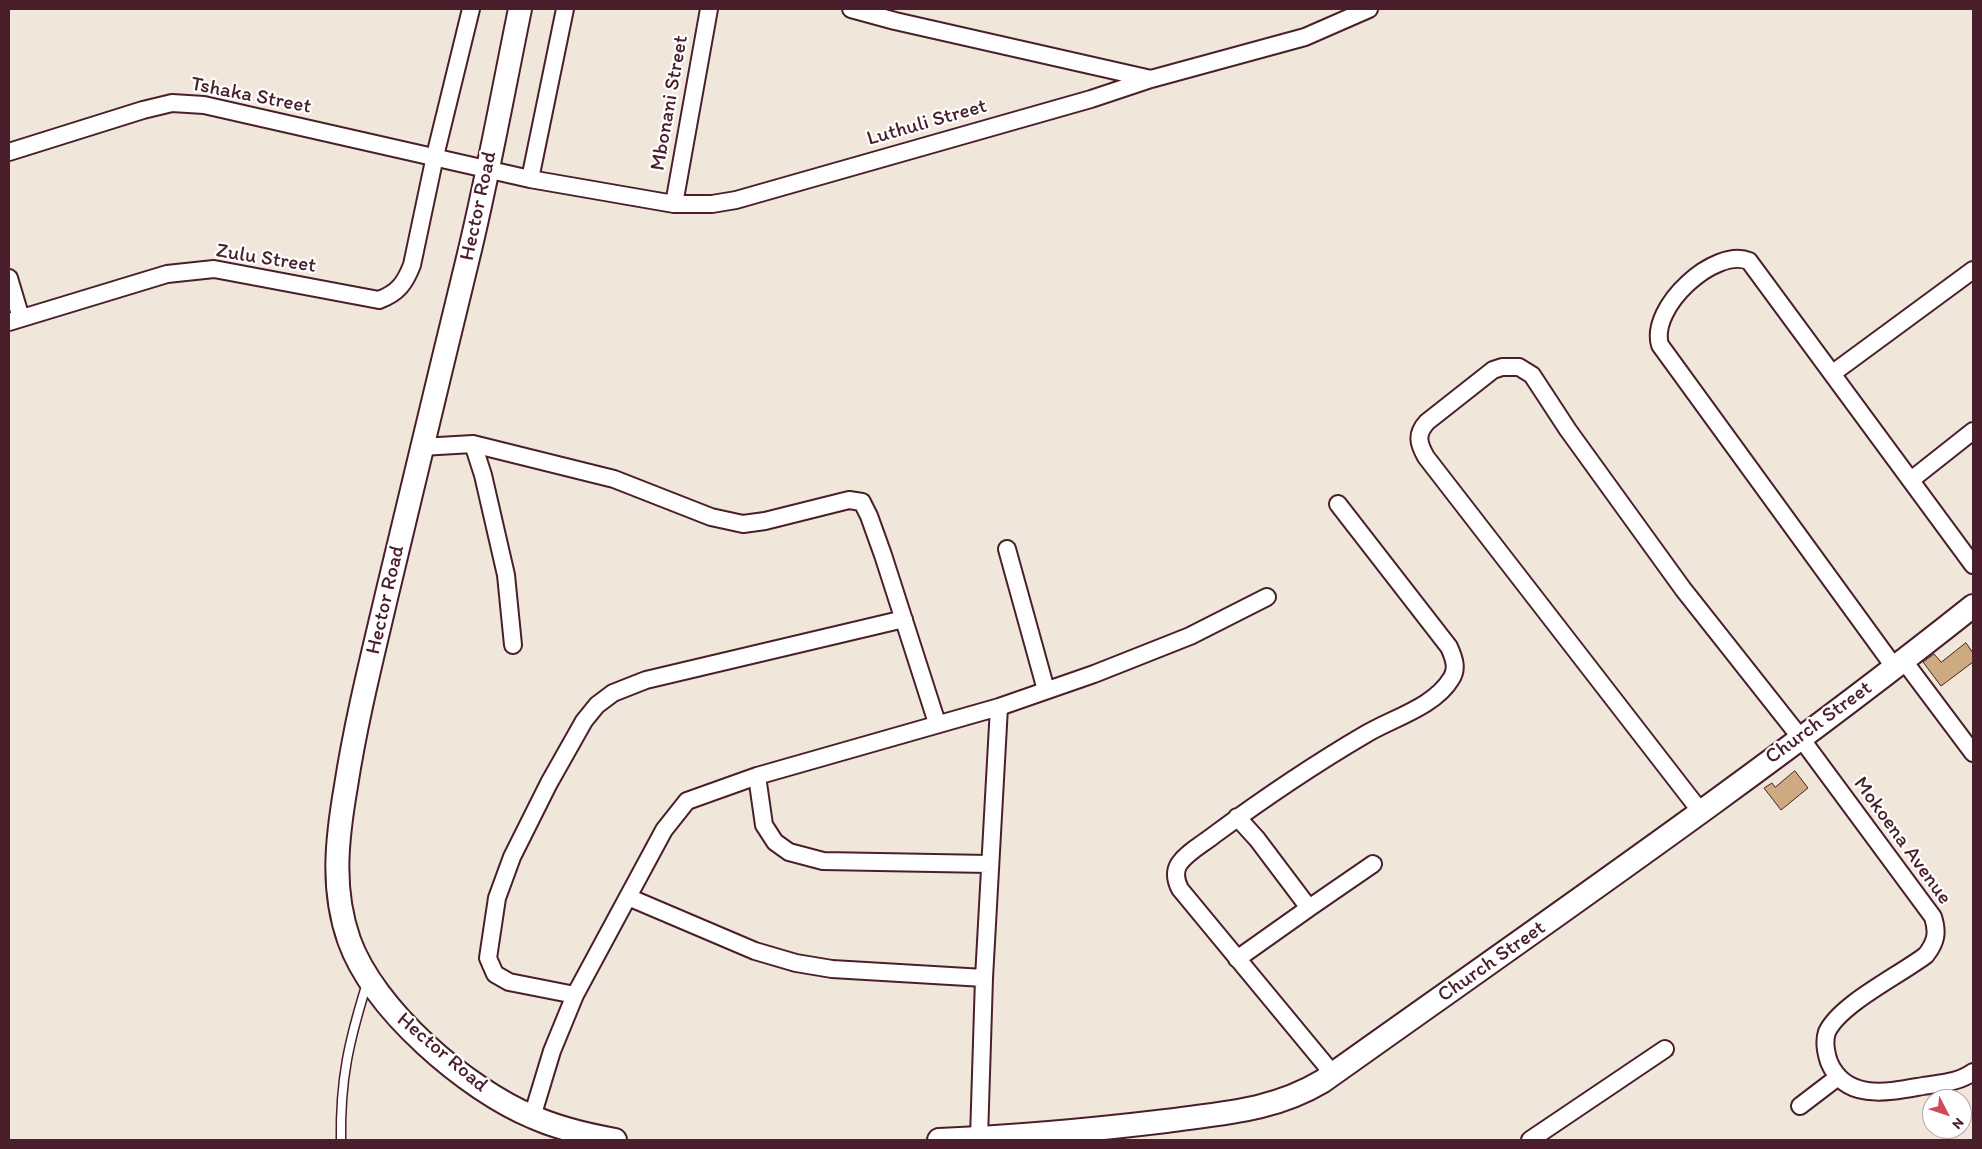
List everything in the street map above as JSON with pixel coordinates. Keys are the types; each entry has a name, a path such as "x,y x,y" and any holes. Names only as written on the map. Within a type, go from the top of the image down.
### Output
{"street":[{"path":"434,156 471,9"},
{"name":"Hector Road","path":"520,9 488,168 360,710 336,846 338,881 349,940 368,980 395,1015 439,1056 505,1104 532,1117"},
{"name":"Hector Road","path":"530,179 565,9"},
{"name":"Mbonani Street","path":"674,204 709,9"},
{"name":"Luthuli Street","path":"488,168 530,179 674,204 712,204 736,200 1091,99 1151,79 1305,37 1369,9"},
{"path":"859,10 1151,79"},
{"name":"Tshaka Street","path":"9,152 143,110 172,103 204,105 488,168"},
{"name":"Zulu Street","path":"15,320 167,274 214,269 379,300 399,290 407,279 412,264 434,156"},
{"path":"1973,565 1755,266 1742,258 1726,259 1718,262 1684,287 1668,305 1659,323 1658,339 1664,352 1900,664 1973,753"},
{"path":"1833,373 1973,270"},
{"path":"9,278 15,320"},
{"name":"Mokoena Avenue","path":"1701,812 1422,450 1418,438 1422,427 1485,375 1502,367 1511,366 1524,369 1532,375 1568,430 1683,589 1800,737 1933,917 1937,933 1932,948 1926,955 1843,1012 1832,1025 1825,1045 1830,1064 1838,1077"},
{"path":"1911,480 1973,431"},
{"path":"421,447 473,444 614,480 727,522 743,524 765,521 856,500 865,506 869,516 937,723"},
{"path":"473,444 483,475 506,575 512,645"},
{"path":"1333,1074 1180,889 1176,877 1179,864 1188,855 1237,817 1364,735 1434,697 1451,680 1455,671 1455,659 1449,647 1338,504"},
{"path":"1007,549 1046,690"},
{"path":"615,1140 559,1128 532,1117 552,1050 575,995 664,830 687,801 758,776 998,707 1140,657 1190,636 1267,597"},
{"name":"Church Street","path":"939,1140 1094,1135 1262,1108 1301,1094 1333,1074 1701,812 1900,664 1973,606"},
{"path":"575,995 502,979 490,965 488,950 499,889 512,857 560,761 591,712 613,693 646,680 904,619"},
{"path":"979,1139 989,864 998,707"},
{"path":"758,776 764,825 775,842 794,854 823,861 989,864"},
{"path":"1237,817 1257,839 1309,908"},
{"path":"1237,959 1373,864"},
{"path":"628,897 755,951 796,963 832,969 984,978"},
{"path":"1530,1140 1665,1049"},
{"path":"1800,1106 1838,1077 1847,1085 1877,1093 1957,1081 1973,1072"}],"lane":[{"path":"342,1140 341,1102 345,1066 354,1026 368,980"}],"building":[{"path":"1966,643 1973,653 1973,662 1941,686 1923,662 1934,654 1941,662"},
{"path":"1795,771 1808,788 1781,810 1764,788 1772,783 1775,787"}]}
